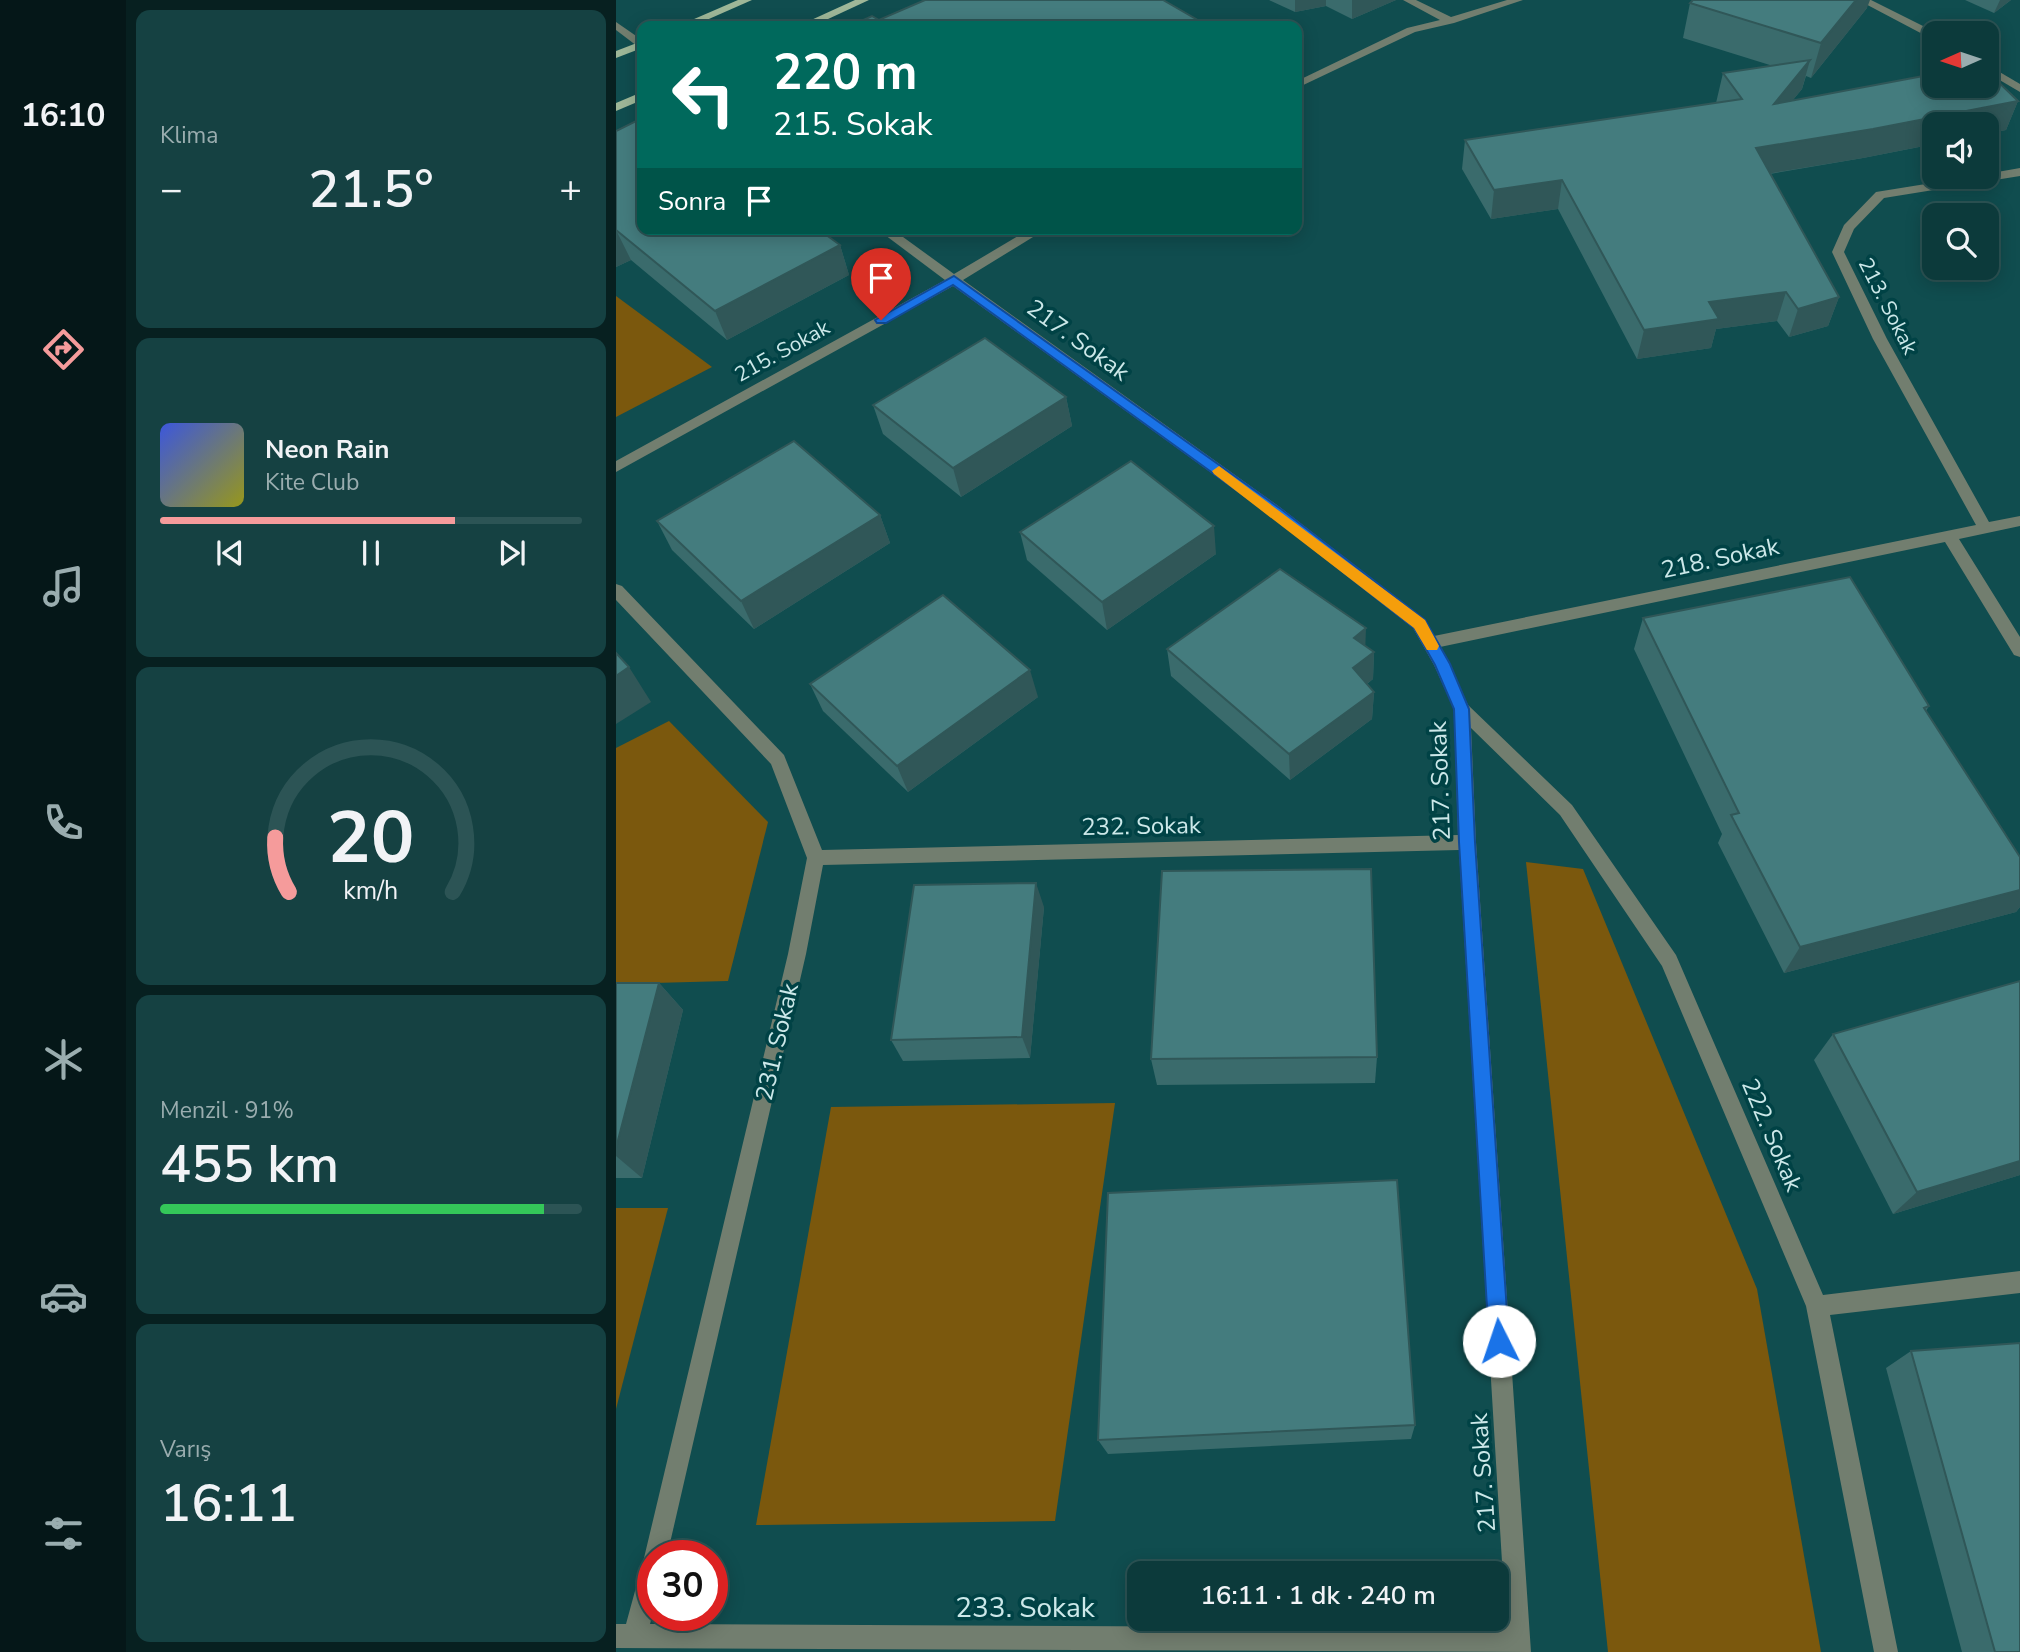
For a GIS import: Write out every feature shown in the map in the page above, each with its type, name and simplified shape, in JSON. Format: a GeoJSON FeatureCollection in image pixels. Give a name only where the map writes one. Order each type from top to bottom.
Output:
{"type":"FeatureCollection","features":[{"type":"Feature","properties":{"kind":"main road"},"geometry":{"type":"LineString","coordinates":[[696,21],[747,0]]}},
{"type":"Feature","properties":{"kind":"main road"},"geometry":{"type":"LineString","coordinates":[[816,21],[864,0]]}},
{"type":"Feature","properties":{"kind":"main road"},"geometry":{"type":"LineString","coordinates":[[616,55],[637,46]]}},
{"type":"Feature","properties":{"kind":"main road"},"geometry":{"type":"LineString","coordinates":[[616,107],[637,98]]}},
{"type":"Feature","properties":{"kind":"street"},"geometry":{"type":"LineString","coordinates":[[1408,0],[1450,21]]}},
{"type":"Feature","properties":{"kind":"street"},"geometry":{"type":"LineString","coordinates":[[1302,83],[1411,30],[1518,0]]}},
{"type":"Feature","properties":{"kind":"street"},"geometry":{"type":"LineString","coordinates":[[1863,0],[1922,30]]}},
{"type":"Feature","properties":{"kind":"street"},"geometry":{"type":"LineString","coordinates":[[616,25],[637,41]]}},
{"type":"Feature","properties":{"kind":"street"},"geometry":{"type":"LineString","coordinates":[[1999,75],[2020,89]]}},
{"type":"Feature","properties":{"kind":"street","name":"213. Sokak"},"geometry":{"type":"LineString","coordinates":[[1985,528],[1880,339],[1838,252],[1848,228],[1880,195],[2020,172]]}},
{"type":"Feature","properties":{"kind":"street","name":"217. Sokak"},"geometry":{"type":"LineString","coordinates":[[891,235],[1276,512],[1419,624],[1462,709],[1467,842],[1518,1646]]}},
{"type":"Feature","properties":{"kind":"street","name":"215. Sokak"},"geometry":{"type":"LineString","coordinates":[[616,467],[954,280],[1030,235]]}},
{"type":"Feature","properties":{"kind":"street","name":"218. Sokak"},"geometry":{"type":"LineString","coordinates":[[1430,643],[2020,521]]}},
{"type":"Feature","properties":{"kind":"street"},"geometry":{"type":"LineString","coordinates":[[1949,535],[2020,651]]}},
{"type":"Feature","properties":{"kind":"street"},"geometry":{"type":"LineString","coordinates":[[616,590],[778,760],[816,858]]}},
{"type":"Feature","properties":{"kind":"street","name":"222. Sokak"},"geometry":{"type":"LineString","coordinates":[[1462,709],[1566,810],[1669,961],[1817,1306],[1886,1652]]}},
{"type":"Feature","properties":{"kind":"street","name":"232. Sokak"},"geometry":{"type":"LineString","coordinates":[[816,858],[1467,842]]}},
{"type":"Feature","properties":{"kind":"street","name":"231. Sokak"},"geometry":{"type":"LineString","coordinates":[[659,1540],[797,954],[816,858]]}},
{"type":"Feature","properties":{"kind":"street"},"geometry":{"type":"LineString","coordinates":[[1817,1306],[2020,1282]]}},
{"type":"Feature","properties":{"kind":"street"},"geometry":{"type":"LineString","coordinates":[[626,1636],[637,1607]]}},
{"type":"Feature","properties":{"kind":"street","name":"233. Sokak"},"geometry":{"type":"LineString","coordinates":[[626,1636],[1518,1646]]}},
{"type":"Feature","properties":{"kind":"shaded area"},"geometry":{"type":"Polygon","coordinates":[[[616,296],[712,367],[616,417],[616,296]]]}},
{"type":"Feature","properties":{"kind":"shaded area"},"geometry":{"type":"Polygon","coordinates":[[[669,721],[768,822],[728,981],[616,984],[616,748],[669,721]]]}},
{"type":"Feature","properties":{"kind":"shaded area"},"geometry":{"type":"Polygon","coordinates":[[[1526,862],[1583,869],[1757,1289],[1821,1652],[1608,1652],[1526,862]]]}},
{"type":"Feature","properties":{"kind":"shaded area"},"geometry":{"type":"Polygon","coordinates":[[[1115,1103],[1055,1521],[756,1525],[831,1107],[1115,1103]]]}},
{"type":"Feature","properties":{"kind":"shaded area"},"geometry":{"type":"Polygon","coordinates":[[[616,1208],[668,1208],[616,1409],[616,1208]]]}},
{"type":"Feature","properties":{"kind":"building"},"geometry":{"type":"Polygon","coordinates":[[[925,0],[1163,0],[1199,21],[861,21],[872,16],[879,20],[925,0]]]}},
{"type":"Feature","properties":{"kind":"building"},"geometry":{"type":"Polygon","coordinates":[[[1693,0],[1856,0],[1821,43],[1690,3],[1693,0]]]}},
{"type":"Feature","properties":{"kind":"building"},"geometry":{"type":"Polygon","coordinates":[[[1810,60],[1774,104],[1922,76],[1922,98],[1999,98],[1999,83],[2018,101],[1961,112],[1922,112],[1922,120],[1756,148],[1839,297],[1798,309],[1786,292],[1709,302],[1719,319],[1644,330],[1562,180],[1494,190],[1465,140],[1742,99],[1723,73],[1810,60]]]}},
{"type":"Feature","properties":{"kind":"building"},"geometry":{"type":"Polygon","coordinates":[[[637,120],[637,235],[826,235],[840,245],[715,311],[616,230],[616,131],[637,120]]]}},
{"type":"Feature","properties":{"kind":"building"},"geometry":{"type":"Polygon","coordinates":[[[985,338],[1066,397],[953,468],[873,405],[985,338]]]}},
{"type":"Feature","properties":{"kind":"building"},"geometry":{"type":"Polygon","coordinates":[[[794,441],[880,515],[741,601],[657,521],[794,441]]]}},
{"type":"Feature","properties":{"kind":"building"},"geometry":{"type":"Polygon","coordinates":[[[1131,461],[1214,526],[1102,602],[1020,532],[1131,461]]]}},
{"type":"Feature","properties":{"kind":"building"},"geometry":{"type":"Polygon","coordinates":[[[1280,569],[1366,628],[1354,638],[1374,652],[1353,668],[1374,692],[1289,754],[1167,649],[1280,569]]]}},
{"type":"Feature","properties":{"kind":"building"},"geometry":{"type":"Polygon","coordinates":[[[1850,577],[1929,706],[1924,708],[2020,857],[2020,890],[1800,947],[1731,815],[1739,813],[1643,618],[1850,577]]]}},
{"type":"Feature","properties":{"kind":"building"},"geometry":{"type":"Polygon","coordinates":[[[943,595],[1030,670],[897,766],[810,684],[943,595]]]}},
{"type":"Feature","properties":{"kind":"building"},"geometry":{"type":"Polygon","coordinates":[[[616,653],[629,667],[616,676],[616,653]]]}},
{"type":"Feature","properties":{"kind":"building"},"geometry":{"type":"Polygon","coordinates":[[[1371,869],[1377,1057],[1151,1059],[1162,871],[1371,869]]]}},
{"type":"Feature","properties":{"kind":"building"},"geometry":{"type":"Polygon","coordinates":[[[1036,883],[1022,1037],[891,1040],[914,885],[1036,883]]]}},
{"type":"Feature","properties":{"kind":"building"},"geometry":{"type":"Polygon","coordinates":[[[2020,981],[2020,1161],[1917,1192],[1833,1034],[2020,981]]]}},
{"type":"Feature","properties":{"kind":"building"},"geometry":{"type":"Polygon","coordinates":[[[616,983],[659,983],[616,1148],[616,983]]]}},
{"type":"Feature","properties":{"kind":"building"},"geometry":{"type":"Polygon","coordinates":[[[1397,1180],[1415,1425],[1098,1440],[1108,1193],[1397,1180]]]}},
{"type":"Feature","properties":{"kind":"building"},"geometry":{"type":"Polygon","coordinates":[[[2020,1343],[2020,1652],[1995,1652],[1911,1351],[2020,1343]]]}},
{"type":"Feature","properties":{"kind":"slow traffic"},"geometry":{"type":"LineString","coordinates":[[1219,471],[1419,624],[1432,646]]}},
{"type":"Feature","properties":{"kind":"route"},"geometry":{"type":"LineString","coordinates":[[881,320],[954,280],[1276,512],[1419,624],[1442,664],[1462,709],[1467,842],[1499,1341]]}}]}
